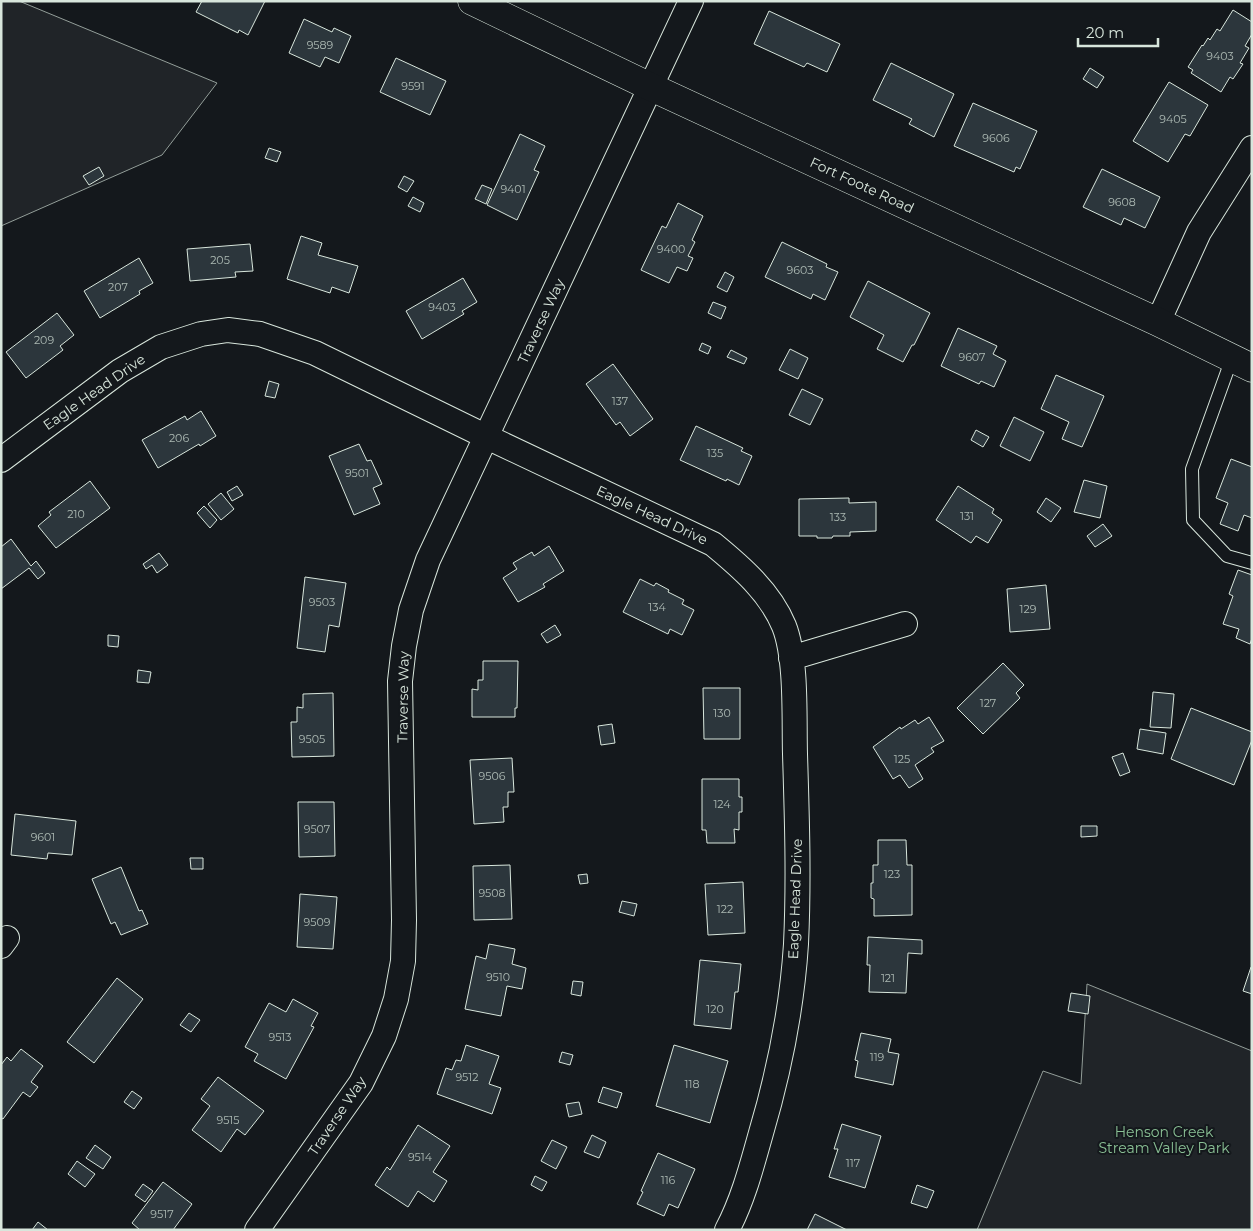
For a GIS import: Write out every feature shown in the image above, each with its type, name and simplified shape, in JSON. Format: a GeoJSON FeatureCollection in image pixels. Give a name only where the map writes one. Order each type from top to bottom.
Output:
{"type":"FeatureCollection","features":[{"type":"Feature","properties":{"kind":"street","name":"Fort Foote Road"},"geometry":{"type":"LineString","coordinates":[[472,1],[651,87],[1158,322],[1242,363]]}},
{"type":"Feature","properties":{"kind":"street","name":"Traverse Way"},"geometry":{"type":"LineString","coordinates":[[257,1230],[361,1083],[384,1036],[396,999],[404,961],[400,681],[411,610],[428,560],[691,1]]}},
{"type":"Feature","properties":{"kind":"street"},"geometry":{"type":"LineString","coordinates":[[1158,322],[1199,232],[1252,148]]}},
{"type":"Feature","properties":{"kind":"street","name":"Eagle Head Drive"},"geometry":{"type":"LineString","coordinates":[[1,460],[120,371],[161,346],[201,334],[228,330],[260,334],[315,353],[713,544],[733,560],[770,600],[784,627],[791,658],[797,843],[796,944],[789,1004],[779,1061],[754,1161],[727,1230]]}},
{"type":"Feature","properties":{"kind":"street"},"geometry":{"type":"LineString","coordinates":[[791,658],[905,624]]}},
{"type":"Feature","properties":{"kind":"lane"},"geometry":{"type":"LineString","coordinates":[[1242,363],[1192,468],[1193,520],[1227,556],[1252,563]]}},
{"type":"Feature","properties":{"kind":"green space"},"geometry":{"type":"Polygon","coordinates":[[[1,1],[19,1],[217,83],[162,155],[1,226],[1,1]]]}},
{"type":"Feature","properties":{"kind":"green space","name":"Henson Creek Stream Valley Park"},"geometry":{"type":"Polygon","coordinates":[[[1087,984],[1252,1051],[1252,1230],[977,1230],[1043,1071],[1081,1084],[1087,984]]]}},
{"type":"Feature","properties":{"kind":"building"},"geometry":{"type":"Polygon","coordinates":[[[202,1],[265,1],[248,35],[239,30],[238,33],[196,12],[202,1]]]}},
{"type":"Feature","properties":{"kind":"building"},"geometry":{"type":"Polygon","coordinates":[[[1233,10],[1252,22],[1252,34],[1245,46],[1249,48],[1240,63],[1243,64],[1233,79],[1230,77],[1221,92],[1191,73],[1193,70],[1188,67],[1208,38],[1210,40],[1217,29],[1220,31],[1233,10]]]}},
{"type":"Feature","properties":{"kind":"building"},"geometry":{"type":"Polygon","coordinates":[[[769,11],[840,44],[827,72],[807,63],[804,67],[754,44],[769,11]]]}},
{"type":"Feature","properties":{"kind":"building"},"geometry":{"type":"Polygon","coordinates":[[[304,19],[332,32],[334,28],[351,36],[339,63],[325,57],[320,67],[289,53],[304,19]]]}},
{"type":"Feature","properties":{"kind":"building"},"geometry":{"type":"Polygon","coordinates":[[[396,58],[446,81],[430,115],[380,92],[396,58]]]}},
{"type":"Feature","properties":{"kind":"building"},"geometry":{"type":"Polygon","coordinates":[[[891,63],[954,94],[934,137],[909,124],[912,119],[873,100],[891,63]]]}},
{"type":"Feature","properties":{"kind":"building"},"geometry":{"type":"Polygon","coordinates":[[[1090,68],[1104,77],[1097,88],[1083,79],[1090,68]]]}},
{"type":"Feature","properties":{"kind":"building"},"geometry":{"type":"Polygon","coordinates":[[[1169,82],[1208,105],[1190,136],[1185,134],[1168,162],[1133,141],[1169,82]]]}},
{"type":"Feature","properties":{"kind":"building"},"geometry":{"type":"Polygon","coordinates":[[[973,103],[1037,131],[1020,169],[1016,167],[1014,172],[954,146],[973,103]]]}},
{"type":"Feature","properties":{"kind":"building"},"geometry":{"type":"Polygon","coordinates":[[[520,134],[545,146],[534,170],[539,172],[517,220],[487,205],[520,134]]]}},
{"type":"Feature","properties":{"kind":"building"},"geometry":{"type":"Polygon","coordinates":[[[269,148],[281,152],[277,162],[265,158],[269,148]]]}},
{"type":"Feature","properties":{"kind":"building"},"geometry":{"type":"Polygon","coordinates":[[[99,167],[104,176],[89,185],[83,176],[99,167]]]}},
{"type":"Feature","properties":{"kind":"building"},"geometry":{"type":"Polygon","coordinates":[[[1102,169],[1160,197],[1145,228],[1124,218],[1121,225],[1083,207],[1102,169]]]}},
{"type":"Feature","properties":{"kind":"building"},"geometry":{"type":"Polygon","coordinates":[[[404,176],[414,181],[407,192],[398,187],[404,176]]]}},
{"type":"Feature","properties":{"kind":"building"},"geometry":{"type":"Polygon","coordinates":[[[482,185],[492,189],[486,204],[475,199],[482,185]]]}},
{"type":"Feature","properties":{"kind":"building"},"geometry":{"type":"Polygon","coordinates":[[[413,197],[424,203],[420,212],[408,206],[413,197]]]}},
{"type":"Feature","properties":{"kind":"building"},"geometry":{"type":"Polygon","coordinates":[[[678,203],[703,216],[692,240],[695,242],[688,256],[693,258],[687,271],[677,267],[669,283],[641,270],[662,226],[666,228],[678,203]]]}},
{"type":"Feature","properties":{"kind":"building"},"geometry":{"type":"Polygon","coordinates":[[[301,236],[322,243],[318,255],[358,266],[349,293],[332,287],[330,293],[287,279],[301,236]]]}},
{"type":"Feature","properties":{"kind":"building"},"geometry":{"type":"Polygon","coordinates":[[[782,242],[827,264],[826,267],[838,272],[825,300],[813,294],[811,299],[765,277],[782,242]]]}},
{"type":"Feature","properties":{"kind":"building"},"geometry":{"type":"Polygon","coordinates":[[[250,244],[253,271],[235,272],[236,277],[190,281],[187,249],[250,244]]]}},
{"type":"Feature","properties":{"kind":"building"},"geometry":{"type":"Polygon","coordinates":[[[139,258],[153,283],[139,291],[140,294],[100,318],[84,291],[139,258]]]}},
{"type":"Feature","properties":{"kind":"building"},"geometry":{"type":"Polygon","coordinates":[[[725,272],[734,277],[727,292],[717,287],[725,272]]]}},
{"type":"Feature","properties":{"kind":"building"},"geometry":{"type":"Polygon","coordinates":[[[463,278],[477,302],[462,311],[464,314],[422,339],[406,311],[463,278]]]}},
{"type":"Feature","properties":{"kind":"building"},"geometry":{"type":"Polygon","coordinates":[[[868,281],[930,313],[903,362],[877,349],[884,335],[850,317],[868,281]]]}},
{"type":"Feature","properties":{"kind":"building"},"geometry":{"type":"Polygon","coordinates":[[[713,302],[726,307],[721,319],[708,313],[713,302]]]}},
{"type":"Feature","properties":{"kind":"building"},"geometry":{"type":"Polygon","coordinates":[[[57,313],[74,335],[60,346],[63,350],[26,378],[6,352],[57,313]]]}},
{"type":"Feature","properties":{"kind":"building"},"geometry":{"type":"Polygon","coordinates":[[[958,328],[997,346],[993,354],[1006,361],[994,387],[981,381],[979,384],[941,366],[958,328]]]}},
{"type":"Feature","properties":{"kind":"building"},"geometry":{"type":"Polygon","coordinates":[[[702,343],[711,347],[708,354],[699,350],[702,343]]]}},
{"type":"Feature","properties":{"kind":"building"},"geometry":{"type":"Polygon","coordinates":[[[790,349],[808,358],[798,379],[779,370],[790,349]]]}},
{"type":"Feature","properties":{"kind":"building"},"geometry":{"type":"Polygon","coordinates":[[[731,350],[747,358],[744,364],[727,357],[731,350]]]}},
{"type":"Feature","properties":{"kind":"building"},"geometry":{"type":"Polygon","coordinates":[[[613,364],[653,419],[630,436],[620,422],[616,425],[586,384],[613,364]]]}},
{"type":"Feature","properties":{"kind":"building"},"geometry":{"type":"Polygon","coordinates":[[[1056,375],[1104,396],[1082,447],[1062,439],[1069,422],[1041,409],[1056,375]]]}},
{"type":"Feature","properties":{"kind":"building"},"geometry":{"type":"Polygon","coordinates":[[[269,381],[279,384],[275,398],[265,396],[269,381]]]}},
{"type":"Feature","properties":{"kind":"building"},"geometry":{"type":"Polygon","coordinates":[[[802,389],[823,399],[810,425],[789,415],[802,389]]]}},
{"type":"Feature","properties":{"kind":"building"},"geometry":{"type":"Polygon","coordinates":[[[201,411],[216,436],[158,468],[142,440],[185,416],[187,420],[201,411]]]}},
{"type":"Feature","properties":{"kind":"building"},"geometry":{"type":"Polygon","coordinates":[[[1014,417],[1044,432],[1030,461],[1000,446],[1014,417]]]}},
{"type":"Feature","properties":{"kind":"building"},"geometry":{"type":"Polygon","coordinates":[[[696,426],[743,448],[741,451],[752,456],[739,485],[680,460],[696,426]]]}},
{"type":"Feature","properties":{"kind":"building"},"geometry":{"type":"Polygon","coordinates":[[[976,430],[989,437],[983,447],[971,440],[976,430]]]}},
{"type":"Feature","properties":{"kind":"building"},"geometry":{"type":"Polygon","coordinates":[[[359,444],[367,461],[371,460],[382,484],[373,488],[380,504],[354,515],[329,456],[359,444]]]}},
{"type":"Feature","properties":{"kind":"building"},"geometry":{"type":"Polygon","coordinates":[[[1231,459],[1252,467],[1252,518],[1244,515],[1238,531],[1220,524],[1228,503],[1216,498],[1231,459]]]}},
{"type":"Feature","properties":{"kind":"building"},"geometry":{"type":"Polygon","coordinates":[[[1084,480],[1107,486],[1100,518],[1074,512],[1084,480]]]}},
{"type":"Feature","properties":{"kind":"building"},"geometry":{"type":"Polygon","coordinates":[[[90,481],[110,508],[56,548],[38,526],[51,515],[49,512],[90,481]]]}},
{"type":"Feature","properties":{"kind":"building"},"geometry":{"type":"Polygon","coordinates":[[[237,486],[243,495],[232,501],[227,492],[237,486]]]}},
{"type":"Feature","properties":{"kind":"building"},"geometry":{"type":"Polygon","coordinates":[[[958,486],[994,509],[992,513],[1002,520],[988,543],[976,536],[971,543],[936,520],[958,486]]]}},
{"type":"Feature","properties":{"kind":"building"},"geometry":{"type":"Polygon","coordinates":[[[221,493],[234,509],[221,520],[208,504],[221,493]]]}},
{"type":"Feature","properties":{"kind":"building"},"geometry":{"type":"Polygon","coordinates":[[[849,498],[849,503],[876,502],[876,531],[850,532],[850,536],[833,536],[832,538],[799,536],[799,499],[849,498]]]}},
{"type":"Feature","properties":{"kind":"building"},"geometry":{"type":"Polygon","coordinates":[[[1046,498],[1061,508],[1051,522],[1037,512],[1046,498]]]}},
{"type":"Feature","properties":{"kind":"building"},"geometry":{"type":"Polygon","coordinates":[[[204,506],[217,520],[210,528],[197,513],[204,506]]]}},
{"type":"Feature","properties":{"kind":"building"},"geometry":{"type":"Polygon","coordinates":[[[1103,524],[1112,536],[1095,547],[1087,536],[1103,524]]]}},
{"type":"Feature","properties":{"kind":"building"},"geometry":{"type":"Polygon","coordinates":[[[11,539],[31,566],[36,561],[45,573],[38,579],[29,568],[1,589],[1,547],[11,539]]]}},
{"type":"Feature","properties":{"kind":"building"},"geometry":{"type":"Polygon","coordinates":[[[549,546],[564,571],[543,584],[545,587],[518,602],[503,578],[517,569],[513,563],[532,552],[534,556],[549,546]]]}},
{"type":"Feature","properties":{"kind":"building"},"geometry":{"type":"Polygon","coordinates":[[[159,553],[168,565],[157,573],[152,565],[146,569],[143,564],[159,553]]]}},
{"type":"Feature","properties":{"kind":"building"},"geometry":{"type":"Polygon","coordinates":[[[1238,570],[1252,575],[1252,638],[1250,644],[1236,638],[1239,629],[1223,624],[1233,596],[1229,594],[1238,570]]]}},
{"type":"Feature","properties":{"kind":"building"},"geometry":{"type":"Polygon","coordinates":[[[305,577],[346,583],[339,627],[329,625],[325,652],[297,648],[305,577]]]}},
{"type":"Feature","properties":{"kind":"building"},"geometry":{"type":"Polygon","coordinates":[[[640,579],[654,586],[656,583],[669,590],[668,592],[684,600],[682,604],[694,610],[682,635],[670,629],[668,634],[623,612],[640,579]]]}},
{"type":"Feature","properties":{"kind":"building"},"geometry":{"type":"Polygon","coordinates":[[[1046,585],[1050,629],[1010,632],[1007,589],[1046,585]]]}},
{"type":"Feature","properties":{"kind":"building"},"geometry":{"type":"Polygon","coordinates":[[[555,625],[561,635],[547,643],[541,634],[555,625]]]}},
{"type":"Feature","properties":{"kind":"building"},"geometry":{"type":"Polygon","coordinates":[[[108,635],[119,636],[118,647],[108,646],[108,635]]]}},
{"type":"Feature","properties":{"kind":"building"},"geometry":{"type":"Polygon","coordinates":[[[483,661],[518,661],[517,708],[515,708],[515,717],[472,717],[472,689],[478,690],[478,680],[483,680],[483,661]]]}},
{"type":"Feature","properties":{"kind":"building"},"geometry":{"type":"Polygon","coordinates":[[[1003,663],[1024,685],[1016,693],[1020,698],[983,734],[957,708],[1003,663]]]}},
{"type":"Feature","properties":{"kind":"building"},"geometry":{"type":"Polygon","coordinates":[[[138,670],[151,672],[149,683],[137,682],[138,670]]]}},
{"type":"Feature","properties":{"kind":"building"},"geometry":{"type":"Polygon","coordinates":[[[703,688],[740,688],[740,739],[704,739],[703,688]]]}},
{"type":"Feature","properties":{"kind":"building"},"geometry":{"type":"Polygon","coordinates":[[[1153,692],[1174,694],[1171,728],[1150,727],[1153,692]]]}},
{"type":"Feature","properties":{"kind":"building"},"geometry":{"type":"Polygon","coordinates":[[[333,693],[334,756],[292,757],[291,722],[297,722],[297,707],[303,708],[303,694],[333,693]]]}},
{"type":"Feature","properties":{"kind":"building"},"geometry":{"type":"Polygon","coordinates":[[[1191,708],[1252,732],[1252,740],[1234,785],[1171,759],[1191,708]]]}},
{"type":"Feature","properties":{"kind":"building"},"geometry":{"type":"Polygon","coordinates":[[[929,717],[944,741],[931,748],[934,752],[915,765],[923,779],[909,788],[900,775],[893,779],[873,747],[900,727],[901,729],[915,720],[918,724],[929,717]]]}},
{"type":"Feature","properties":{"kind":"building"},"geometry":{"type":"Polygon","coordinates":[[[612,724],[615,743],[601,745],[598,726],[612,724]]]}},
{"type":"Feature","properties":{"kind":"building"},"geometry":{"type":"Polygon","coordinates":[[[1140,729],[1166,733],[1163,754],[1137,749],[1140,729]]]}},
{"type":"Feature","properties":{"kind":"building"},"geometry":{"type":"Polygon","coordinates":[[[1123,753],[1130,772],[1120,776],[1112,757],[1123,753]]]}},
{"type":"Feature","properties":{"kind":"building"},"geometry":{"type":"Polygon","coordinates":[[[512,758],[514,792],[508,792],[508,807],[503,807],[504,822],[474,824],[470,760],[512,758]]]}},
{"type":"Feature","properties":{"kind":"building"},"geometry":{"type":"Polygon","coordinates":[[[702,779],[739,779],[739,797],[742,797],[742,812],[739,812],[739,830],[734,829],[735,843],[707,843],[706,830],[702,830],[702,779]]]}},
{"type":"Feature","properties":{"kind":"building"},"geometry":{"type":"Polygon","coordinates":[[[298,802],[334,802],[335,856],[299,857],[298,802]]]}},
{"type":"Feature","properties":{"kind":"building"},"geometry":{"type":"Polygon","coordinates":[[[15,814],[76,821],[72,855],[48,853],[47,859],[11,855],[15,814]]]}},
{"type":"Feature","properties":{"kind":"building"},"geometry":{"type":"Polygon","coordinates":[[[1081,826],[1097,826],[1097,836],[1081,837],[1081,826]]]}},
{"type":"Feature","properties":{"kind":"building"},"geometry":{"type":"Polygon","coordinates":[[[878,840],[906,840],[907,865],[912,865],[912,915],[874,916],[874,899],[871,898],[871,883],[873,883],[873,865],[878,865],[878,840]]]}},
{"type":"Feature","properties":{"kind":"building"},"geometry":{"type":"Polygon","coordinates":[[[190,858],[203,858],[203,869],[191,869],[190,858]]]}},
{"type":"Feature","properties":{"kind":"building"},"geometry":{"type":"Polygon","coordinates":[[[510,865],[512,919],[474,920],[473,866],[510,865]]]}},
{"type":"Feature","properties":{"kind":"building"},"geometry":{"type":"Polygon","coordinates":[[[121,867],[139,911],[142,910],[148,924],[121,935],[115,922],[111,924],[92,879],[121,867]]]}},
{"type":"Feature","properties":{"kind":"building"},"geometry":{"type":"Polygon","coordinates":[[[587,874],[588,883],[580,884],[578,875],[587,874]]]}},
{"type":"Feature","properties":{"kind":"building"},"geometry":{"type":"Polygon","coordinates":[[[743,882],[745,933],[708,935],[705,884],[743,882]]]}},
{"type":"Feature","properties":{"kind":"building"},"geometry":{"type":"Polygon","coordinates":[[[300,894],[337,897],[333,949],[297,947],[300,894]]]}},
{"type":"Feature","properties":{"kind":"building"},"geometry":{"type":"Polygon","coordinates":[[[622,901],[637,904],[634,916],[619,912],[622,901]]]}},
{"type":"Feature","properties":{"kind":"building"},"geometry":{"type":"Polygon","coordinates":[[[868,937],[922,940],[922,954],[908,953],[906,993],[869,992],[870,965],[867,965],[868,937]]]}},
{"type":"Feature","properties":{"kind":"building"},"geometry":{"type":"Polygon","coordinates":[[[489,944],[515,949],[512,964],[526,968],[522,989],[507,986],[501,1016],[465,1009],[476,956],[486,959],[489,944]]]}},
{"type":"Feature","properties":{"kind":"building"},"geometry":{"type":"Polygon","coordinates":[[[700,960],[741,964],[738,992],[735,992],[731,1029],[694,1025],[700,960]]]}},
{"type":"Feature","properties":{"kind":"building"},"geometry":{"type":"Polygon","coordinates":[[[1252,967],[1252,994],[1243,991],[1252,967]]]}},
{"type":"Feature","properties":{"kind":"building"},"geometry":{"type":"Polygon","coordinates":[[[117,978],[143,999],[94,1063],[67,1042],[117,978]]]}},
{"type":"Feature","properties":{"kind":"building"},"geometry":{"type":"Polygon","coordinates":[[[573,981],[583,982],[581,996],[571,994],[573,981]]]}},
{"type":"Feature","properties":{"kind":"building"},"geometry":{"type":"Polygon","coordinates":[[[1071,993],[1090,996],[1088,1014],[1068,1011],[1071,993]]]}},
{"type":"Feature","properties":{"kind":"building"},"geometry":{"type":"Polygon","coordinates":[[[293,999],[318,1013],[311,1026],[314,1027],[286,1079],[254,1061],[258,1054],[245,1047],[269,1003],[286,1012],[293,999]]]}},
{"type":"Feature","properties":{"kind":"building"},"geometry":{"type":"Polygon","coordinates":[[[189,1013],[200,1020],[191,1032],[180,1025],[189,1013]]]}},
{"type":"Feature","properties":{"kind":"building"},"geometry":{"type":"Polygon","coordinates":[[[861,1033],[891,1039],[888,1052],[899,1054],[893,1085],[855,1077],[858,1061],[855,1060],[861,1033]]]}},
{"type":"Feature","properties":{"kind":"building"},"geometry":{"type":"Polygon","coordinates":[[[466,1045],[499,1056],[489,1084],[501,1088],[492,1114],[437,1094],[446,1068],[452,1070],[456,1060],[461,1061],[466,1045]]]}},
{"type":"Feature","properties":{"kind":"building"},"geometry":{"type":"Polygon","coordinates":[[[674,1045],[728,1061],[710,1123],[656,1106],[674,1045]]]}},
{"type":"Feature","properties":{"kind":"building"},"geometry":{"type":"Polygon","coordinates":[[[21,1049],[43,1066],[31,1082],[38,1087],[30,1097],[23,1092],[3,1119],[1,1118],[1,1065],[7,1057],[11,1061],[21,1049]]]}},
{"type":"Feature","properties":{"kind":"building"},"geometry":{"type":"Polygon","coordinates":[[[562,1052],[573,1055],[570,1065],[559,1062],[562,1052]]]}},
{"type":"Feature","properties":{"kind":"building"},"geometry":{"type":"Polygon","coordinates":[[[218,1077],[264,1111],[245,1135],[237,1129],[221,1152],[192,1130],[210,1106],[201,1099],[218,1077]]]}},
{"type":"Feature","properties":{"kind":"building"},"geometry":{"type":"Polygon","coordinates":[[[603,1087],[622,1093],[617,1108],[598,1102],[603,1087]]]}},
{"type":"Feature","properties":{"kind":"building"},"geometry":{"type":"Polygon","coordinates":[[[132,1091],[142,1098],[134,1109],[124,1102],[132,1091]]]}},
{"type":"Feature","properties":{"kind":"building"},"geometry":{"type":"Polygon","coordinates":[[[579,1102],[582,1114],[569,1117],[566,1104],[579,1102]]]}},
{"type":"Feature","properties":{"kind":"building"},"geometry":{"type":"Polygon","coordinates":[[[842,1124],[881,1136],[865,1188],[829,1177],[838,1149],[834,1149],[842,1124]]]}},
{"type":"Feature","properties":{"kind":"building"},"geometry":{"type":"Polygon","coordinates":[[[418,1125],[450,1146],[433,1172],[447,1181],[434,1202],[418,1191],[408,1207],[375,1185],[387,1167],[390,1170],[418,1125]]]}},
{"type":"Feature","properties":{"kind":"building"},"geometry":{"type":"Polygon","coordinates":[[[592,1135],[606,1142],[599,1158],[584,1152],[592,1135]]]}},
{"type":"Feature","properties":{"kind":"building"},"geometry":{"type":"Polygon","coordinates":[[[552,1140],[567,1147],[556,1169],[541,1161],[552,1140]]]}},
{"type":"Feature","properties":{"kind":"building"},"geometry":{"type":"Polygon","coordinates":[[[95,1145],[111,1157],[103,1169],[86,1158],[95,1145]]]}},
{"type":"Feature","properties":{"kind":"building"},"geometry":{"type":"Polygon","coordinates":[[[658,1153],[695,1169],[678,1208],[669,1204],[664,1216],[637,1204],[658,1153]]]}},
{"type":"Feature","properties":{"kind":"building"},"geometry":{"type":"Polygon","coordinates":[[[77,1161],[95,1174],[85,1187],[68,1174],[77,1161]]]}},
{"type":"Feature","properties":{"kind":"building"},"geometry":{"type":"Polygon","coordinates":[[[535,1176],[547,1182],[542,1191],[531,1185],[535,1176]]]}},
{"type":"Feature","properties":{"kind":"building"},"geometry":{"type":"Polygon","coordinates":[[[163,1182],[192,1204],[173,1230],[140,1230],[132,1223],[163,1182]]]}},
{"type":"Feature","properties":{"kind":"building"},"geometry":{"type":"Polygon","coordinates":[[[143,1184],[153,1191],[145,1202],[135,1195],[143,1184]]]}},
{"type":"Feature","properties":{"kind":"building"},"geometry":{"type":"Polygon","coordinates":[[[917,1185],[934,1191],[927,1208],[911,1203],[917,1185]]]}},
{"type":"Feature","properties":{"kind":"building"},"geometry":{"type":"Polygon","coordinates":[[[815,1214],[847,1230],[807,1230],[815,1214]]]}},
{"type":"Feature","properties":{"kind":"building"},"geometry":{"type":"Polygon","coordinates":[[[38,1222],[48,1230],[32,1230],[38,1222]]]}}]}
